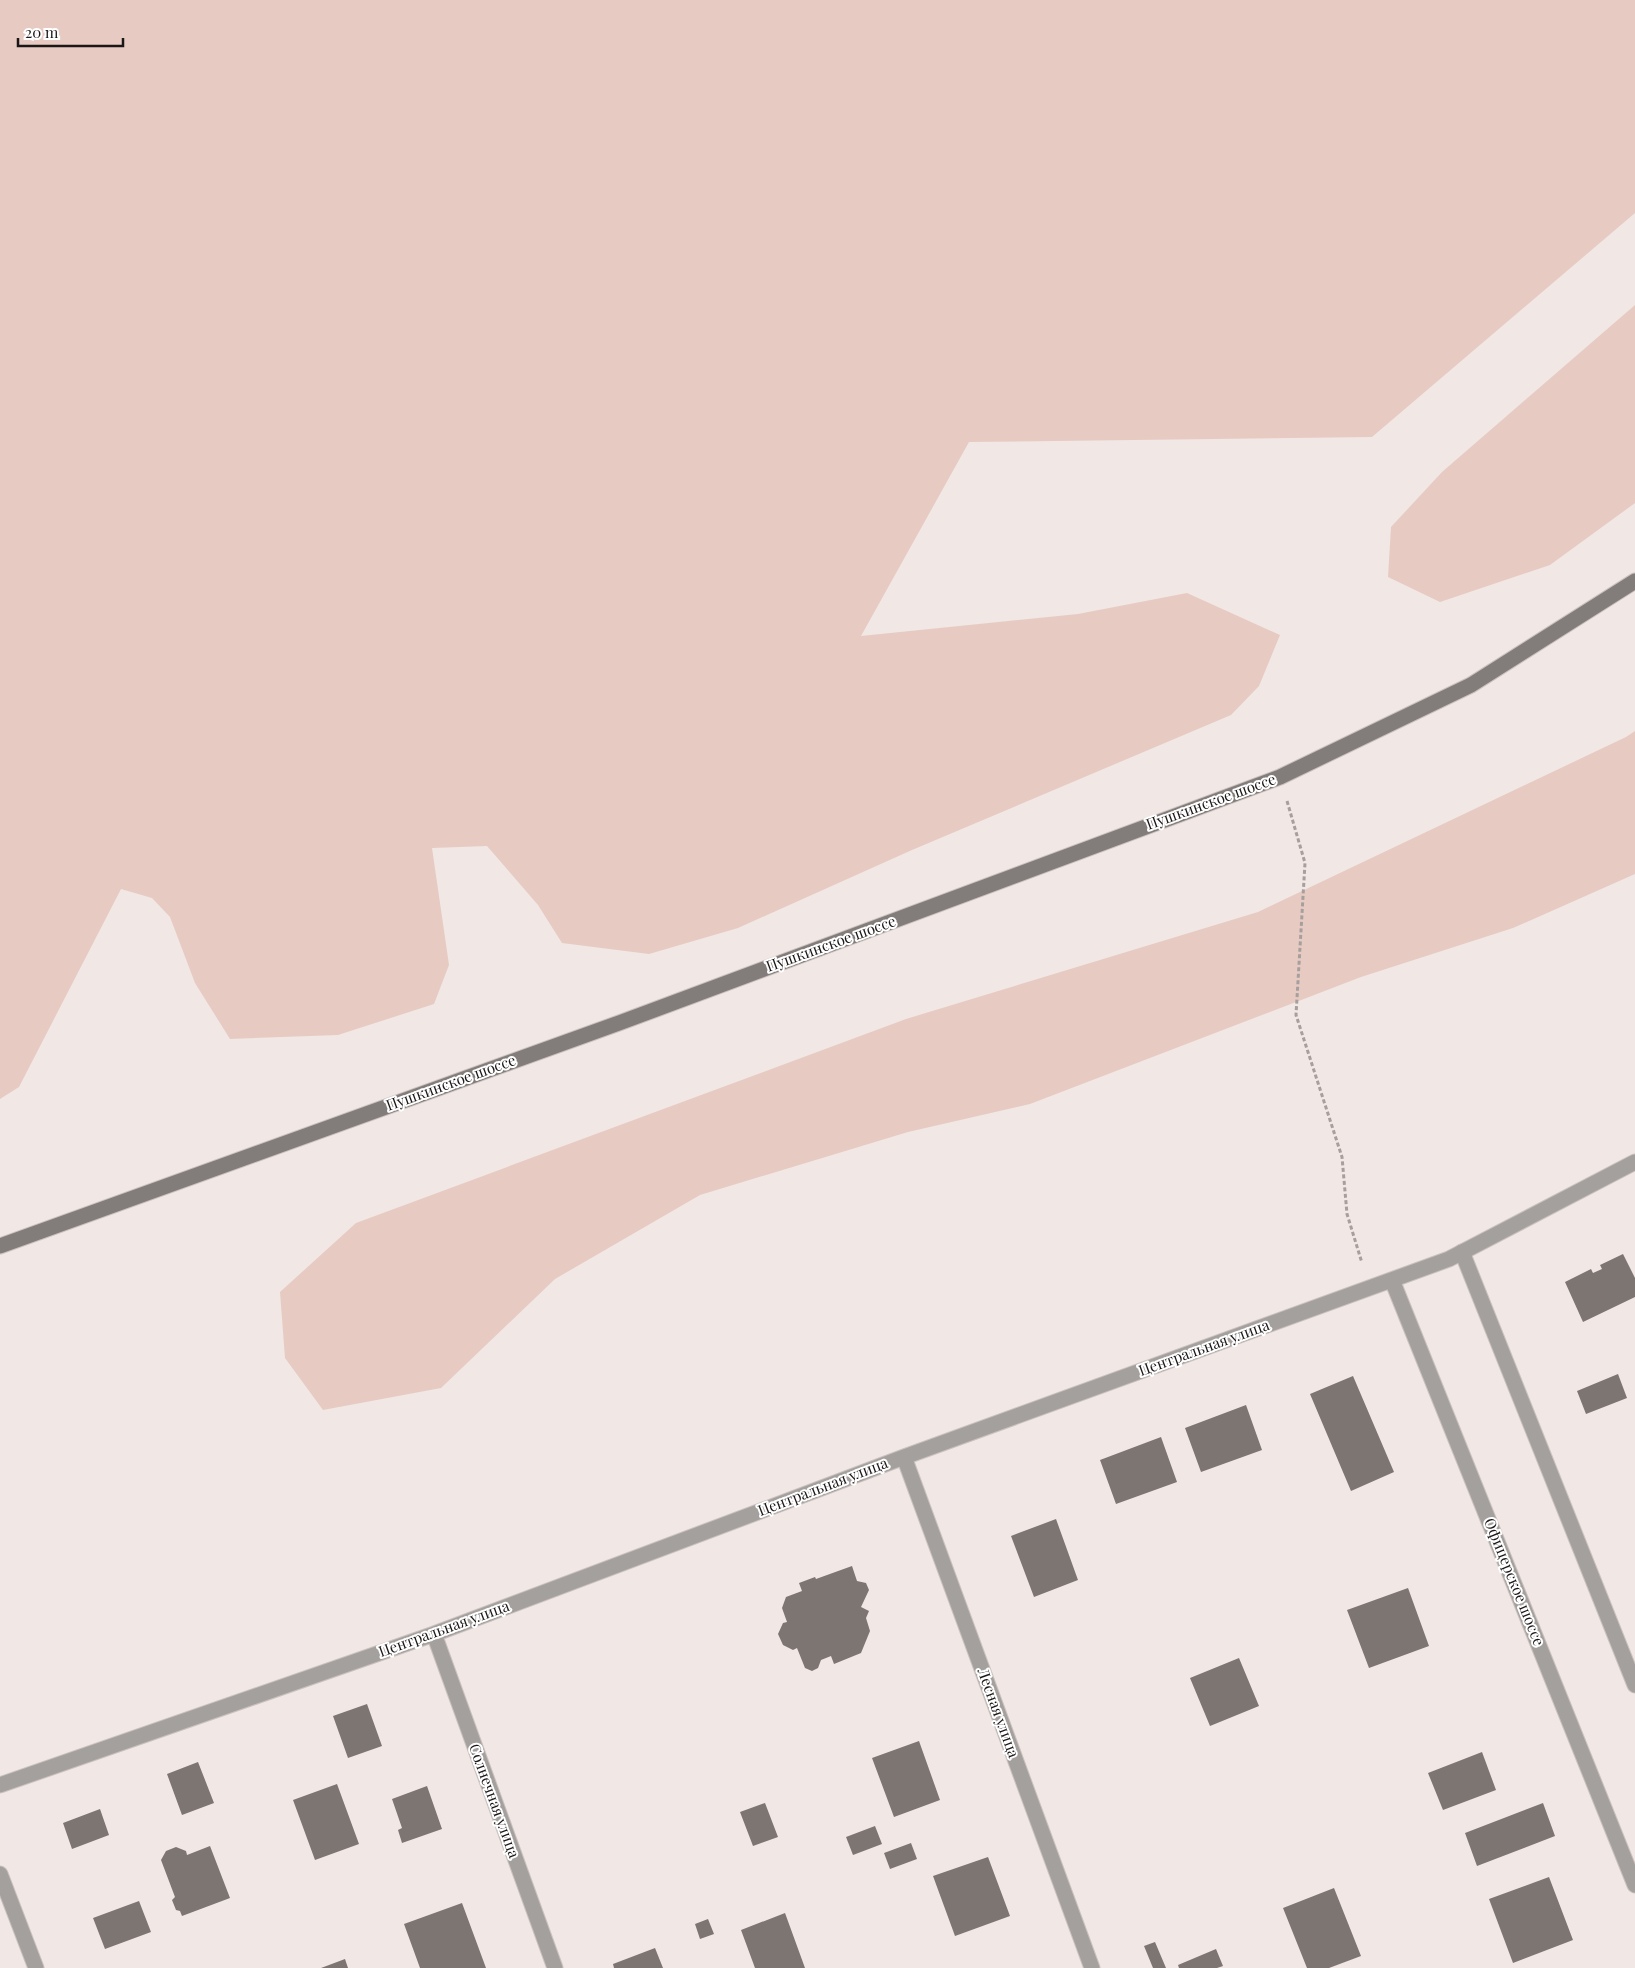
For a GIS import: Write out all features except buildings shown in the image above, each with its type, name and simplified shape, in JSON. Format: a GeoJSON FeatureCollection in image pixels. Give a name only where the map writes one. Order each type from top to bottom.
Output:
{"type":"FeatureCollection","features":[{"type":"Feature","properties":{"kind":"main road","name":"Пушкинское шоссе"},"geometry":{"type":"LineString","coordinates":[[0,1246],[618,1023],[1280,777],[1471,685],[1635,581]]}},
{"type":"Feature","properties":{"kind":"street","name":"Центральная улица"},"geometry":{"type":"LineString","coordinates":[[0,1785],[434,1634],[904,1457],[1449,1259],[1635,1162]]}},
{"type":"Feature","properties":{"kind":"street"},"geometry":{"type":"LineString","coordinates":[[1462,1252],[1635,1685]]}},
{"type":"Feature","properties":{"kind":"street","name":"Офицерское шоссе"},"geometry":{"type":"LineString","coordinates":[[1392,1280],[1635,1885]]}},
{"type":"Feature","properties":{"kind":"street","name":"Лесная улица"},"geometry":{"type":"LineString","coordinates":[[904,1457],[1092,1968]]}},
{"type":"Feature","properties":{"kind":"street","name":"Солнечная улица"},"geometry":{"type":"LineString","coordinates":[[434,1634],[555,1968]]}},
{"type":"Feature","properties":{"kind":"street"},"geometry":{"type":"LineString","coordinates":[[0,1874],[36,1968]]}},
{"type":"Feature","properties":{"kind":"path"},"geometry":{"type":"LineString","coordinates":[[1280,777],[1305,863],[1296,1015],[1342,1156],[1347,1214],[1363,1268],[1392,1280]]}},
{"type":"Feature","properties":{"kind":"shaded area"},"geometry":{"type":"Polygon","coordinates":[[[0,0],[1635,0],[1635,213],[1372,437],[969,442],[861,636],[1078,614],[1187,593],[1280,635],[1259,686],[1231,715],[912,850],[738,928],[649,954],[562,943],[538,905],[487,846],[432,848],[449,965],[434,1004],[338,1035],[230,1039],[195,983],[170,917],[152,898],[121,889],[19,1087],[0,1099],[0,0]]]}},
{"type":"Feature","properties":{"kind":"shaded area"},"geometry":{"type":"Polygon","coordinates":[[[1635,305],[1635,503],[1550,565],[1440,602],[1388,577],[1391,527],[1442,472],[1635,305]]]}},
{"type":"Feature","properties":{"kind":"shaded area"},"geometry":{"type":"Polygon","coordinates":[[[1635,731],[1635,874],[1513,928],[1361,977],[1030,1104],[908,1132],[700,1195],[555,1279],[441,1388],[323,1410],[285,1358],[280,1292],[356,1223],[906,1019],[1258,912],[1626,737],[1635,731]]]}}]}
